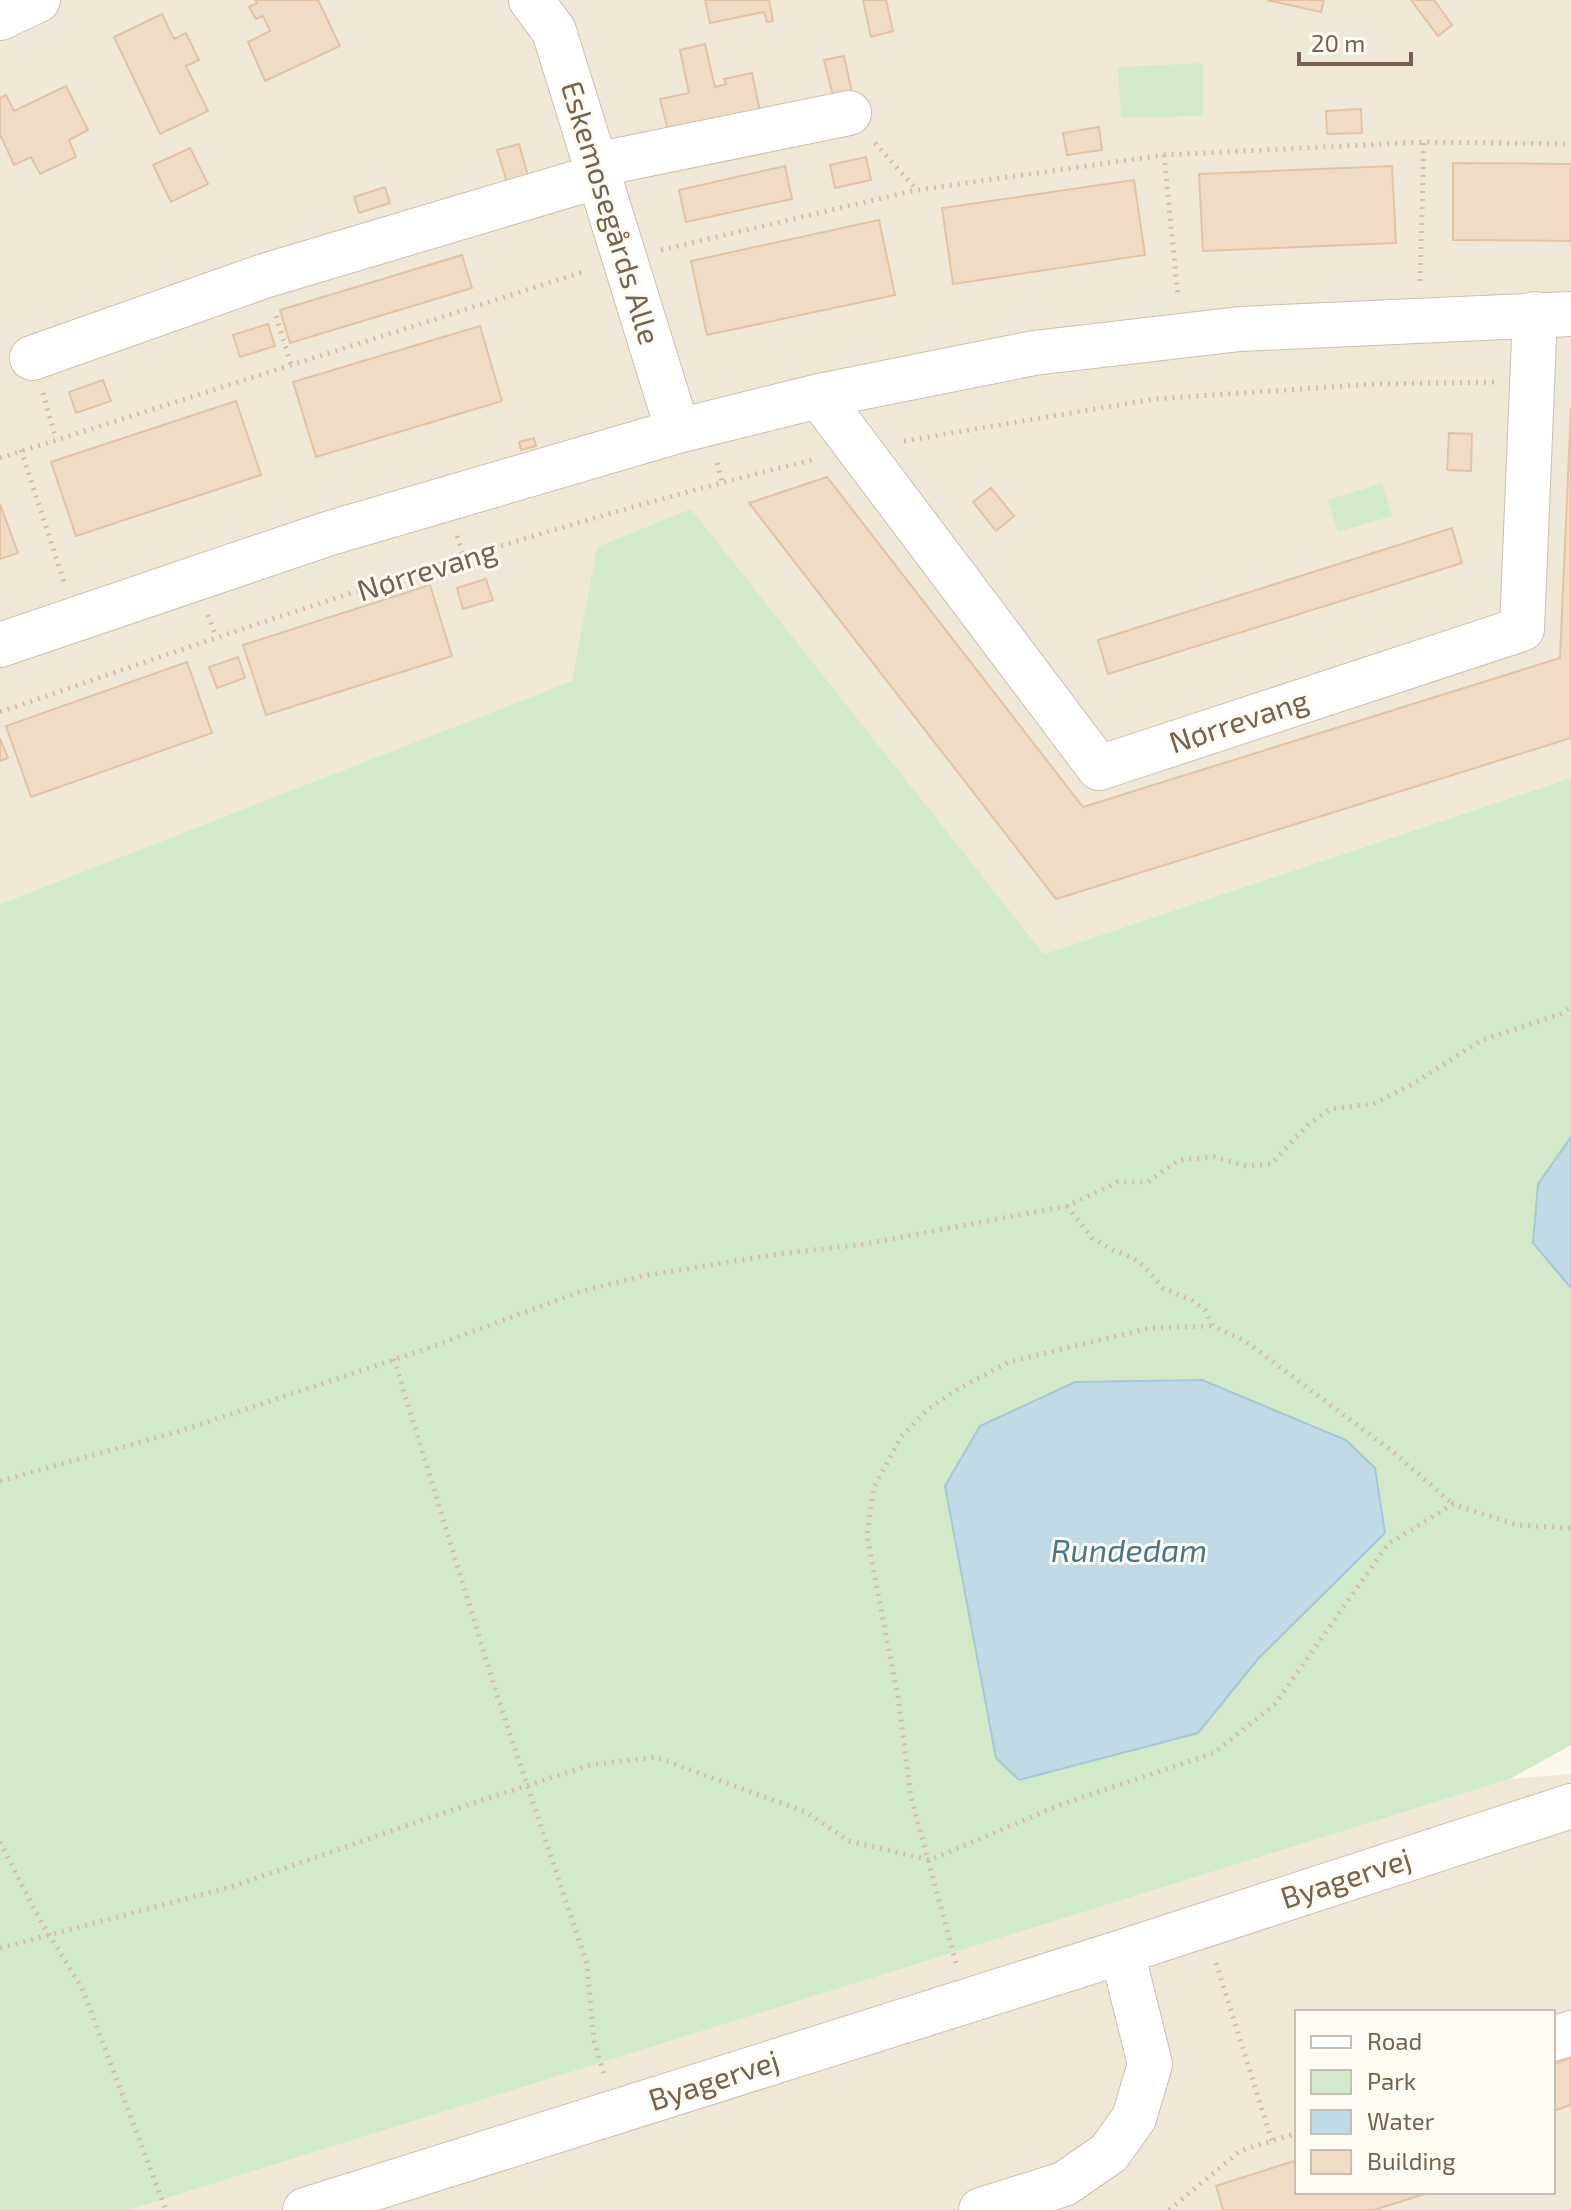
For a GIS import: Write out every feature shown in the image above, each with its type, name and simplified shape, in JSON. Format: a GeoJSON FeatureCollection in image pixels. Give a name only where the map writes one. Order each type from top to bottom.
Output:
{"type":"FeatureCollection","features":[{"type":"Feature","properties":{"kind":"street"},"geometry":{"type":"LineString","coordinates":[[0,18],[38,0]]}},
{"type":"Feature","properties":{"kind":"street","name":"Eskemosegårds Alle"},"geometry":{"type":"LineString","coordinates":[[531,0],[554,31],[678,431]]}},
{"type":"Feature","properties":{"kind":"street"},"geometry":{"type":"LineString","coordinates":[[32,358],[264,276],[597,170],[849,113]]}},
{"type":"Feature","properties":{"kind":"street","name":"Nørrevang"},"geometry":{"type":"LineString","coordinates":[[0,645],[327,534],[678,431],[819,396],[1034,353],[1240,329],[1553,314],[1532,381],[1522,629],[1099,768],[819,396]]}},
{"type":"Feature","properties":{"kind":"street","name":"Byagervej"},"geometry":{"type":"LineString","coordinates":[[305,2210],[1204,1926],[1571,1806]]}},
{"type":"Feature","properties":{"kind":"street"},"geometry":{"type":"LineString","coordinates":[[981,2210],[1064,2184],[1109,2153],[1134,2118],[1150,2064],[1122,1952]]}},
{"type":"Feature","properties":{"kind":"path"},"geometry":{"type":"LineString","coordinates":[[849,113],[917,190]]}},
{"type":"Feature","properties":{"kind":"path"},"geometry":{"type":"LineString","coordinates":[[1421,276],[1424,142]]}},
{"type":"Feature","properties":{"kind":"path"},"geometry":{"type":"LineString","coordinates":[[0,458],[624,258],[917,190],[1164,155],[1424,142],[1571,144]]}},
{"type":"Feature","properties":{"kind":"path"},"geometry":{"type":"LineString","coordinates":[[1164,155],[1177,288]]}},
{"type":"Feature","properties":{"kind":"path"},"geometry":{"type":"LineString","coordinates":[[264,276],[291,364]]}},
{"type":"Feature","properties":{"kind":"path","name":"Nørrevang"},"geometry":{"type":"LineString","coordinates":[[0,712],[216,637],[464,558],[722,482],[859,449],[1154,399],[1374,384],[1532,381]]}},
{"type":"Feature","properties":{"kind":"path"},"geometry":{"type":"LineString","coordinates":[[21,450],[76,619]]}},
{"type":"Feature","properties":{"kind":"path"},"geometry":{"type":"LineString","coordinates":[[0,1481],[180,1431],[394,1359],[579,1292],[642,1276],[865,1244],[1067,1206],[1118,1182],[1148,1182],[1179,1160],[1214,1157],[1246,1166],[1271,1164],[1308,1125],[1330,1109],[1373,1104],[1411,1085],[1482,1040],[1561,1014],[1571,1007]]}},
{"type":"Feature","properties":{"kind":"path"},"geometry":{"type":"LineString","coordinates":[[1067,1206],[1092,1238],[1133,1258],[1163,1288],[1193,1301],[1205,1310],[1213,1326]]}},
{"type":"Feature","properties":{"kind":"path"},"geometry":{"type":"LineString","coordinates":[[967,2001],[911,1797],[898,1697],[867,1536],[874,1487],[886,1460],[901,1437],[928,1409],[1009,1362],[1150,1328],[1213,1326],[1258,1350],[1393,1452],[1453,1504],[1517,1525],[1571,1528]]}},
{"type":"Feature","properties":{"kind":"path"},"geometry":{"type":"LineString","coordinates":[[394,1359],[526,1785],[587,1964],[594,2041],[616,2112]]}},
{"type":"Feature","properties":{"kind":"path"},"geometry":{"type":"LineString","coordinates":[[0,1948],[234,1886],[590,1765],[655,1757],[806,1812],[849,1841],[930,1860],[1062,1804],[1214,1753],[1275,1704],[1388,1544],[1453,1504]]}},
{"type":"Feature","properties":{"kind":"path"},"geometry":{"type":"LineString","coordinates":[[0,1842],[50,1936],[82,1988],[166,2210]]}},
{"type":"Feature","properties":{"kind":"path"},"geometry":{"type":"LineString","coordinates":[[1204,1926],[1272,2141]]}},
{"type":"Feature","properties":{"kind":"path"},"geometry":{"type":"LineString","coordinates":[[1169,2210],[1240,2151],[1295,2134]]}},
{"type":"Feature","properties":{"kind":"shaded area"},"geometry":{"type":"Polygon","coordinates":[[[0,0],[1571,0],[1571,778],[1044,954],[690,510],[597,548],[573,681],[0,904],[0,0]]]}},
{"type":"Feature","properties":{"kind":"shaded area"},"geometry":{"type":"Polygon","coordinates":[[[1571,1774],[1571,2210],[129,2210],[1510,1779],[1571,1774]]]}},
{"type":"Feature","properties":{"kind":"green space"},"geometry":{"type":"Polygon","coordinates":[[[1203,63],[1203,116],[1121,118],[1118,67],[1203,63]]]}},
{"type":"Feature","properties":{"kind":"green space"},"geometry":{"type":"Polygon","coordinates":[[[1382,483],[1392,516],[1338,532],[1328,500],[1382,483]]]}},
{"type":"Feature","properties":{"kind":"green space"},"geometry":{"type":"Polygon","coordinates":[[[691,509],[1044,954],[1571,778],[1571,1745],[1510,1779],[129,2210],[0,2210],[0,904],[572,681],[597,547],[691,509]]]}},
{"type":"Feature","properties":{"kind":"water"},"geometry":{"type":"Polygon","coordinates":[[[1571,1137],[1571,1288],[1533,1243],[1538,1184],[1571,1137]]]}},
{"type":"Feature","properties":{"kind":"water","name":"Rundedam"},"geometry":{"type":"Polygon","coordinates":[[[1202,1380],[1346,1440],[1375,1468],[1385,1533],[1258,1659],[1198,1733],[1019,1780],[996,1758],[945,1486],[980,1426],[1075,1382],[1202,1380]]]}},
{"type":"Feature","properties":{"kind":"building"},"geometry":{"type":"Polygon","coordinates":[[[255,0],[318,0],[340,46],[265,81],[248,42],[270,31],[263,16],[256,19],[249,7],[257,3],[255,0]]]}},
{"type":"Feature","properties":{"kind":"building"},"geometry":{"type":"Polygon","coordinates":[[[705,0],[769,0],[773,21],[767,22],[764,12],[710,23],[705,0]]]}},
{"type":"Feature","properties":{"kind":"building"},"geometry":{"type":"Polygon","coordinates":[[[863,0],[886,0],[893,31],[871,37],[863,0]]]}},
{"type":"Feature","properties":{"kind":"building"},"geometry":{"type":"Polygon","coordinates":[[[1267,0],[1324,0],[1321,12],[1267,0]]]}},
{"type":"Feature","properties":{"kind":"building"},"geometry":{"type":"Polygon","coordinates":[[[1411,0],[1434,0],[1452,25],[1438,36],[1411,0]]]}},
{"type":"Feature","properties":{"kind":"building"},"geometry":{"type":"Polygon","coordinates":[[[162,14],[174,39],[186,33],[199,60],[186,66],[208,111],[160,134],[114,37],[162,14]]]}},
{"type":"Feature","properties":{"kind":"building"},"geometry":{"type":"Polygon","coordinates":[[[705,44],[715,87],[726,84],[724,79],[752,73],[762,121],[669,134],[660,99],[689,93],[680,50],[705,44]]]}},
{"type":"Feature","properties":{"kind":"building"},"geometry":{"type":"Polygon","coordinates":[[[844,56],[852,92],[833,96],[824,60],[844,56]]]}},
{"type":"Feature","properties":{"kind":"building"},"geometry":{"type":"Polygon","coordinates":[[[66,86],[88,130],[69,140],[76,157],[40,174],[31,157],[14,165],[0,134],[0,98],[6,95],[14,111],[66,86]]]}},
{"type":"Feature","properties":{"kind":"building"},"geometry":{"type":"Polygon","coordinates":[[[1361,109],[1362,133],[1327,134],[1326,111],[1361,109]]]}},
{"type":"Feature","properties":{"kind":"building"},"geometry":{"type":"Polygon","coordinates":[[[1099,127],[1102,150],[1067,155],[1063,133],[1099,127]]]}},
{"type":"Feature","properties":{"kind":"building"},"geometry":{"type":"Polygon","coordinates":[[[519,144],[530,183],[509,189],[497,150],[519,144]]]}},
{"type":"Feature","properties":{"kind":"building"},"geometry":{"type":"Polygon","coordinates":[[[190,148],[208,184],[171,202],[153,165],[190,148]]]}},
{"type":"Feature","properties":{"kind":"building"},"geometry":{"type":"Polygon","coordinates":[[[866,157],[871,180],[835,188],[830,165],[866,157]]]}},
{"type":"Feature","properties":{"kind":"building"},"geometry":{"type":"Polygon","coordinates":[[[1453,163],[1571,164],[1571,241],[1453,240],[1453,163]]]}},
{"type":"Feature","properties":{"kind":"building"},"geometry":{"type":"Polygon","coordinates":[[[785,166],[792,199],[686,222],[679,190],[785,166]]]}},
{"type":"Feature","properties":{"kind":"building"},"geometry":{"type":"Polygon","coordinates":[[[1392,166],[1396,243],[1203,251],[1199,174],[1392,166]]]}},
{"type":"Feature","properties":{"kind":"building"},"geometry":{"type":"Polygon","coordinates":[[[1134,180],[1145,255],[953,284],[942,208],[1134,180]]]}},
{"type":"Feature","properties":{"kind":"building"},"geometry":{"type":"Polygon","coordinates":[[[385,187],[390,203],[359,213],[354,197],[385,187]]]}},
{"type":"Feature","properties":{"kind":"building"},"geometry":{"type":"Polygon","coordinates":[[[879,220],[895,295],[707,335],[691,261],[879,220]]]}},
{"type":"Feature","properties":{"kind":"building"},"geometry":{"type":"Polygon","coordinates":[[[462,255],[472,288],[290,343],[280,310],[462,255]]]}},
{"type":"Feature","properties":{"kind":"building"},"geometry":{"type":"Polygon","coordinates":[[[268,324],[275,346],[240,357],[233,335],[268,324]]]}},
{"type":"Feature","properties":{"kind":"building"},"geometry":{"type":"Polygon","coordinates":[[[480,326],[502,401],[316,457],[293,382],[480,326]]]}},
{"type":"Feature","properties":{"kind":"building"},"geometry":{"type":"Polygon","coordinates":[[[103,380],[111,401],[76,413],[69,392],[103,380]]]}},
{"type":"Feature","properties":{"kind":"building"},"geometry":{"type":"Polygon","coordinates":[[[236,401],[261,475],[76,536],[51,462],[236,401]]]}},
{"type":"Feature","properties":{"kind":"building"},"geometry":{"type":"Polygon","coordinates":[[[1571,408],[1571,738],[1056,899],[749,503],[827,477],[1083,807],[1560,658],[1571,408]]]}},
{"type":"Feature","properties":{"kind":"building"},"geometry":{"type":"Polygon","coordinates":[[[1449,433],[1472,434],[1471,471],[1447,470],[1449,433]]]}},
{"type":"Feature","properties":{"kind":"building"},"geometry":{"type":"Polygon","coordinates":[[[534,438],[536,446],[521,450],[519,442],[534,438]]]}},
{"type":"Feature","properties":{"kind":"building"},"geometry":{"type":"Polygon","coordinates":[[[991,488],[1014,516],[996,531],[973,502],[991,488]]]}},
{"type":"Feature","properties":{"kind":"building"},"geometry":{"type":"Polygon","coordinates":[[[0,504],[18,553],[0,559],[0,504]]]}},
{"type":"Feature","properties":{"kind":"building"},"geometry":{"type":"Polygon","coordinates":[[[1452,528],[1462,563],[1108,674],[1098,640],[1452,528]]]}},
{"type":"Feature","properties":{"kind":"building"},"geometry":{"type":"Polygon","coordinates":[[[486,579],[493,600],[463,609],[457,588],[486,579]]]}},
{"type":"Feature","properties":{"kind":"building"},"geometry":{"type":"Polygon","coordinates":[[[430,585],[452,656],[266,715],[243,645],[430,585]]]}},
{"type":"Feature","properties":{"kind":"building"},"geometry":{"type":"Polygon","coordinates":[[[238,657],[245,678],[217,688],[209,667],[238,657]]]}},
{"type":"Feature","properties":{"kind":"building"},"geometry":{"type":"Polygon","coordinates":[[[187,662],[212,733],[31,797],[6,726],[187,662]]]}},
{"type":"Feature","properties":{"kind":"building"},"geometry":{"type":"Polygon","coordinates":[[[0,738],[8,758],[0,761],[0,738]]]}},
{"type":"Feature","properties":{"kind":"building"},"geometry":{"type":"Polygon","coordinates":[[[1571,2058],[1571,2105],[1555,2110],[1555,2063],[1571,2058]]]}},
{"type":"Feature","properties":{"kind":"building"},"geometry":{"type":"Polygon","coordinates":[[[1295,2161],[1295,2194],[1425,2194],[1374,2210],[1223,2210],[1216,2186],[1295,2161]]]}}]}
